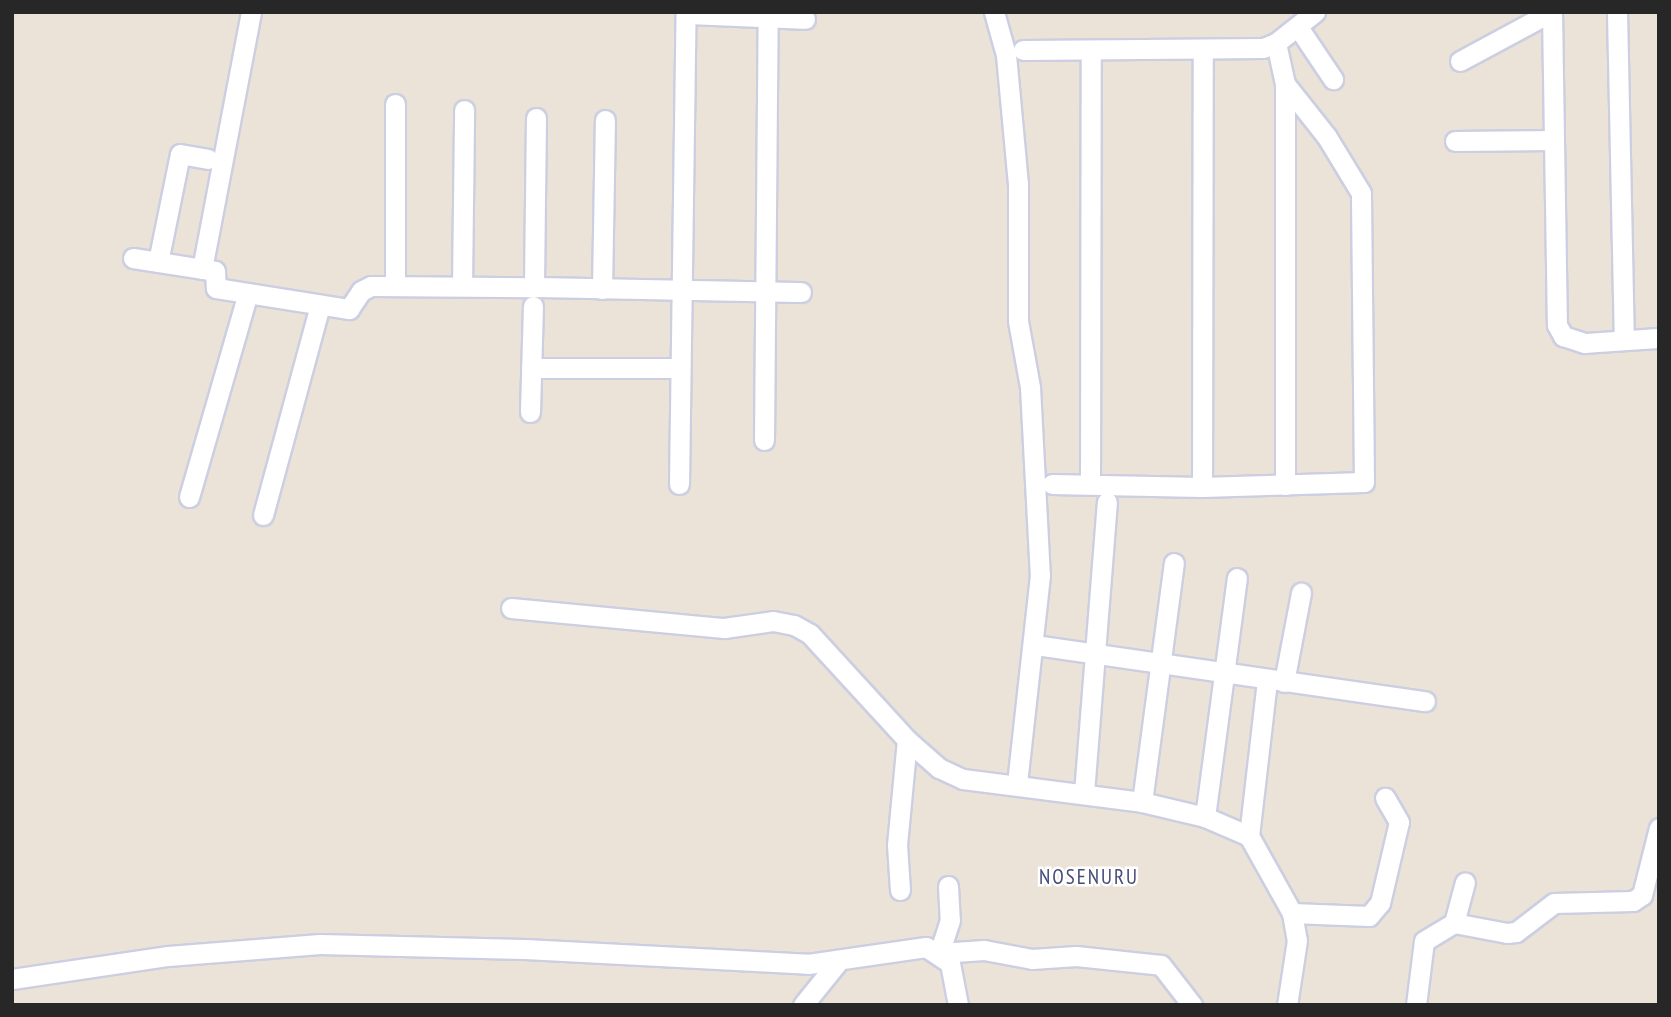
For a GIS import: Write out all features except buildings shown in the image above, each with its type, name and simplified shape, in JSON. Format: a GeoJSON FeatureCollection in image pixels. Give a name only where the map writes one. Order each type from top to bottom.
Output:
{"type":"FeatureCollection","features":[{"type":"Feature","properties":{"kind":"street"},"geometry":{"type":"LineString","coordinates":[[202,269],[251,12]]}},
{"type":"Feature","properties":{"kind":"street"},"geometry":{"type":"LineString","coordinates":[[994,12],[1006,55],[1018,184],[1018,321],[1030,387],[1039,537],[1035,645],[1017,783]]}},
{"type":"Feature","properties":{"kind":"street"},"geometry":{"type":"LineString","coordinates":[[1023,50],[1239,51],[1276,43],[1315,12]]}},
{"type":"Feature","properties":{"kind":"street"},"geometry":{"type":"LineString","coordinates":[[1460,61],[1552,12],[1557,325],[1573,341],[1659,338]]}},
{"type":"Feature","properties":{"kind":"street"},"geometry":{"type":"LineString","coordinates":[[1616,12],[1624,340]]}},
{"type":"Feature","properties":{"kind":"street"},"geometry":{"type":"LineString","coordinates":[[679,484],[686,13],[805,19]]}},
{"type":"Feature","properties":{"kind":"street"},"geometry":{"type":"LineString","coordinates":[[764,440],[768,18]]}},
{"type":"Feature","properties":{"kind":"street"},"geometry":{"type":"LineString","coordinates":[[1298,27],[1334,79]]}},
{"type":"Feature","properties":{"kind":"street"},"geometry":{"type":"LineString","coordinates":[[1276,43],[1285,84],[1285,485]]}},
{"type":"Feature","properties":{"kind":"street"},"geometry":{"type":"LineString","coordinates":[[1090,483],[1091,51]]}},
{"type":"Feature","properties":{"kind":"street"},"geometry":{"type":"LineString","coordinates":[[1202,487],[1203,51]]}},
{"type":"Feature","properties":{"kind":"street"},"geometry":{"type":"LineString","coordinates":[[1052,484],[1202,487],[1364,482],[1361,193],[1334,147],[1285,84]]}},
{"type":"Feature","properties":{"kind":"street"},"geometry":{"type":"LineString","coordinates":[[395,104],[395,284]]}},
{"type":"Feature","properties":{"kind":"street"},"geometry":{"type":"LineString","coordinates":[[462,285],[464,110]]}},
{"type":"Feature","properties":{"kind":"street"},"geometry":{"type":"LineString","coordinates":[[530,412],[536,118]]}},
{"type":"Feature","properties":{"kind":"street"},"geometry":{"type":"LineString","coordinates":[[602,289],[605,120]]}},
{"type":"Feature","properties":{"kind":"street"},"geometry":{"type":"LineString","coordinates":[[1455,141],[1554,140]]}},
{"type":"Feature","properties":{"kind":"street"},"geometry":{"type":"LineString","coordinates":[[158,262],[180,154],[208,159]]}},
{"type":"Feature","properties":{"kind":"street"},"geometry":{"type":"LineString","coordinates":[[133,258],[215,271],[216,288],[353,309],[365,287],[395,284],[462,285],[533,297],[602,289],[801,292]]}},
{"type":"Feature","properties":{"kind":"street"},"geometry":{"type":"LineString","coordinates":[[189,497],[248,293]]}},
{"type":"Feature","properties":{"kind":"street"},"geometry":{"type":"LineString","coordinates":[[263,515],[320,305]]}},
{"type":"Feature","properties":{"kind":"street"},"geometry":{"type":"LineString","coordinates":[[531,368],[680,368]]}},
{"type":"Feature","properties":{"kind":"street"},"geometry":{"type":"LineString","coordinates":[[1084,793],[1098,654],[1107,502]]}},
{"type":"Feature","properties":{"kind":"street"},"geometry":{"type":"LineString","coordinates":[[1142,802],[1174,563]]}},
{"type":"Feature","properties":{"kind":"street"},"geometry":{"type":"LineString","coordinates":[[1205,817],[1237,579]]}},
{"type":"Feature","properties":{"kind":"street"},"geometry":{"type":"LineString","coordinates":[[1249,836],[1275,681],[1301,593]]}},
{"type":"Feature","properties":{"kind":"street"},"geometry":{"type":"LineString","coordinates":[[511,608],[724,628],[773,621],[794,625],[810,634],[907,740],[939,768],[963,779],[1017,783],[1142,802],[1205,817],[1249,836],[1292,913],[1297,940],[1287,1005]]}},
{"type":"Feature","properties":{"kind":"street"},"geometry":{"type":"LineString","coordinates":[[1035,645],[1425,701]]}},
{"type":"Feature","properties":{"kind":"street"},"geometry":{"type":"LineString","coordinates":[[900,890],[897,845],[907,740]]}},
{"type":"Feature","properties":{"kind":"street"},"geometry":{"type":"LineString","coordinates":[[1292,913],[1369,916],[1380,903],[1399,822],[1385,798]]}},
{"type":"Feature","properties":{"kind":"street"},"geometry":{"type":"LineString","coordinates":[[1454,923],[1507,933],[1554,903],[1633,901],[1642,895],[1659,828]]}},
{"type":"Feature","properties":{"kind":"street"},"geometry":{"type":"LineString","coordinates":[[1416,1005],[1424,942],[1454,923],[1465,882]]}},
{"type":"Feature","properties":{"kind":"street"},"geometry":{"type":"LineString","coordinates":[[939,953],[950,919],[948,886]]}},
{"type":"Feature","properties":{"kind":"street"},"geometry":{"type":"LineString","coordinates":[[12,979],[168,956],[320,944],[837,963],[895,949],[926,947],[939,953],[950,963],[958,1005]]}},
{"type":"Feature","properties":{"kind":"street"},"geometry":{"type":"LineString","coordinates":[[939,953],[984,950],[1032,959],[1076,956],[1161,965],[1192,1005]]}},
{"type":"Feature","properties":{"kind":"street"},"geometry":{"type":"LineString","coordinates":[[803,1005],[837,963]]}},
{"type":"Feature","properties":{"kind":"district","name":"NOSENURU"},"geometry":{"type":"Point","coordinates":[1089,877]}}]}
